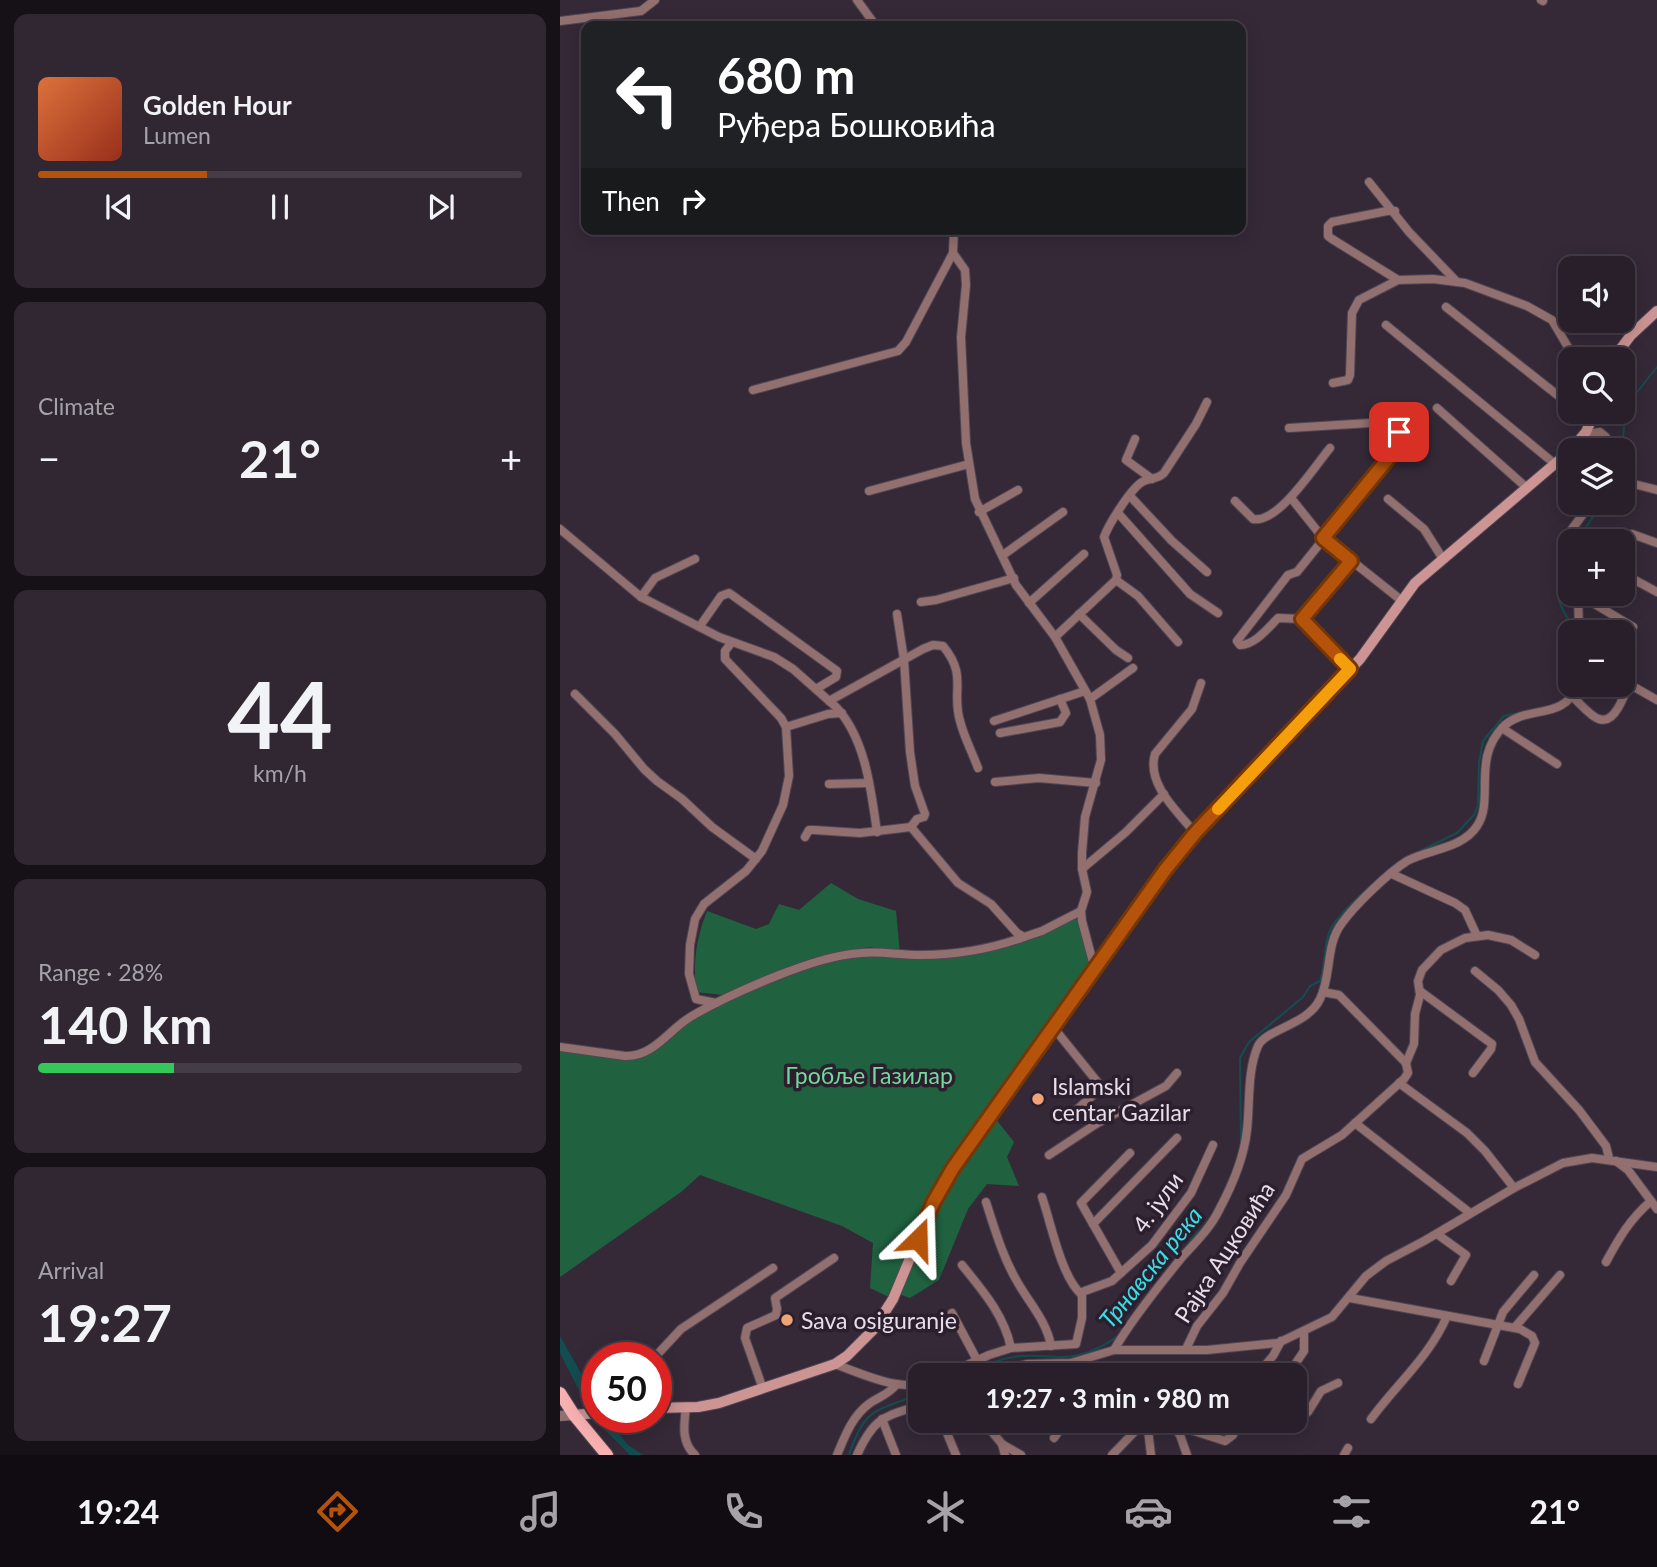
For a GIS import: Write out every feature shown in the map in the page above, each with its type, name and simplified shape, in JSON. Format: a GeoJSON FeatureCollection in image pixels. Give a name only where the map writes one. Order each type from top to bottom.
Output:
{"type":"FeatureCollection","features":[{"type":"Feature","properties":{"kind":"main road"},"geometry":{"type":"LineString","coordinates":[[1622,347],[1657,311]]}},
{"type":"Feature","properties":{"kind":"main road"},"geometry":{"type":"LineString","coordinates":[[672,1407],[719,1403],[835,1364],[856,1349],[882,1317],[901,1282],[944,1181],[1094,966],[1165,870],[1195,833],[1350,669],[1375,640],[1415,583],[1558,461]]}},
{"type":"Feature","properties":{"kind":"main road"},"geometry":{"type":"LineString","coordinates":[[560,1392],[567,1416],[607,1455]]}},
{"type":"Feature","properties":{"kind":"street"},"geometry":{"type":"LineString","coordinates":[[560,22],[641,11],[655,0]]}},
{"type":"Feature","properties":{"kind":"street"},"geometry":{"type":"LineString","coordinates":[[858,0],[873,21]]}},
{"type":"Feature","properties":{"kind":"street"},"geometry":{"type":"LineString","coordinates":[[1369,183],[1395,211],[1409,232],[1457,282]]}},
{"type":"Feature","properties":{"kind":"street"},"geometry":{"type":"LineString","coordinates":[[1395,211],[1332,222],[1327,231],[1332,239],[1398,280]]}},
{"type":"Feature","properties":{"kind":"street"},"geometry":{"type":"LineString","coordinates":[[753,390],[898,351],[906,342],[953,253],[954,235]]}},
{"type":"Feature","properties":{"kind":"street"},"geometry":{"type":"LineString","coordinates":[[953,253],[965,270],[961,337],[969,464],[975,499],[979,512],[1014,578],[1055,637],[1087,695],[1101,742],[1101,760],[1084,825],[1082,869],[1087,895],[1081,911],[1094,966]]}},
{"type":"Feature","properties":{"kind":"street"},"geometry":{"type":"LineString","coordinates":[[1332,383],[1348,380],[1350,375],[1352,313],[1359,300],[1398,280],[1433,279],[1457,282],[1527,306],[1552,320],[1568,347]]}},
{"type":"Feature","properties":{"kind":"street"},"geometry":{"type":"LineString","coordinates":[[1446,307],[1558,396]]}},
{"type":"Feature","properties":{"kind":"street"},"geometry":{"type":"LineString","coordinates":[[1386,325],[1555,464]]}},
{"type":"Feature","properties":{"kind":"street"},"geometry":{"type":"LineString","coordinates":[[1055,637],[1116,580],[1117,575],[1104,537],[1138,485],[1145,480],[1158,479],[1164,473],[1207,402]]}},
{"type":"Feature","properties":{"kind":"street"},"geometry":{"type":"LineString","coordinates":[[1437,408],[1527,488]]}},
{"type":"Feature","properties":{"kind":"street"},"geometry":{"type":"LineString","coordinates":[[1289,428],[1386,422],[1394,425],[1402,437],[1400,444],[1297,572],[1288,575],[1237,641],[1244,646],[1278,618],[1302,619],[1350,669]]}},
{"type":"Feature","properties":{"kind":"street"},"geometry":{"type":"LineString","coordinates":[[1583,438],[1598,431],[1606,438]]}},
{"type":"Feature","properties":{"kind":"street"},"geometry":{"type":"LineString","coordinates":[[1135,439],[1126,460],[1152,479]]}},
{"type":"Feature","properties":{"kind":"street"},"geometry":{"type":"LineString","coordinates":[[1235,501],[1253,519],[1261,521],[1291,498],[1330,447]]}},
{"type":"Feature","properties":{"kind":"street"},"geometry":{"type":"LineString","coordinates":[[869,491],[969,464]]}},
{"type":"Feature","properties":{"kind":"street"},"geometry":{"type":"LineString","coordinates":[[1635,484],[1657,490]]}},
{"type":"Feature","properties":{"kind":"street"},"geometry":{"type":"LineString","coordinates":[[979,512],[1018,490]]}},
{"type":"Feature","properties":{"kind":"street"},"geometry":{"type":"LineString","coordinates":[[1130,496],[1172,541],[1207,572]]}},
{"type":"Feature","properties":{"kind":"street"},"geometry":{"type":"LineString","coordinates":[[1291,498],[1323,538],[1401,600]]}},
{"type":"Feature","properties":{"kind":"street"},"geometry":{"type":"LineString","coordinates":[[1388,499],[1424,530],[1443,559]]}},
{"type":"Feature","properties":{"kind":"street"},"geometry":{"type":"LineString","coordinates":[[1003,555],[1063,512]]}},
{"type":"Feature","properties":{"kind":"street"},"geometry":{"type":"LineString","coordinates":[[1118,513],[1194,598],[1218,613]]}},
{"type":"Feature","properties":{"kind":"street"},"geometry":{"type":"LineString","coordinates":[[560,529],[641,597],[732,642],[774,657],[842,713],[858,743],[869,783],[877,832]]}},
{"type":"Feature","properties":{"kind":"street"},"geometry":{"type":"LineString","coordinates":[[1635,536],[1657,543]]}},
{"type":"Feature","properties":{"kind":"street"},"geometry":{"type":"LineString","coordinates":[[1029,603],[1084,554]]}},
{"type":"Feature","properties":{"kind":"street"},"geometry":{"type":"LineString","coordinates":[[641,597],[655,578],[695,559]]}},
{"type":"Feature","properties":{"kind":"street"},"geometry":{"type":"LineString","coordinates":[[1302,619],[1351,561]]}},
{"type":"Feature","properties":{"kind":"street"},"geometry":{"type":"LineString","coordinates":[[921,602],[1014,578]]}},
{"type":"Feature","properties":{"kind":"street"},"geometry":{"type":"LineString","coordinates":[[1116,580],[1138,596],[1178,642]]}},
{"type":"Feature","properties":{"kind":"street"},"geometry":{"type":"LineString","coordinates":[[1635,580],[1657,592]]}},
{"type":"Feature","properties":{"kind":"street"},"geometry":{"type":"LineString","coordinates":[[700,626],[721,596],[729,593],[837,671],[836,677],[816,689]]}},
{"type":"Feature","properties":{"kind":"street"},"geometry":{"type":"LineString","coordinates":[[1598,606],[1621,620]]}},
{"type":"Feature","properties":{"kind":"street"},"geometry":{"type":"LineString","coordinates":[[805,837],[809,830],[877,832],[911,827],[917,818],[924,817],[909,752],[904,660],[897,614]]}},
{"type":"Feature","properties":{"kind":"street"},"geometry":{"type":"LineString","coordinates":[[1079,614],[1128,658]]}},
{"type":"Feature","properties":{"kind":"street"},"geometry":{"type":"LineString","coordinates":[[716,1003],[696,999],[691,989],[689,958],[694,923],[711,897],[746,871],[756,859],[783,805],[789,776],[786,727],[770,704],[725,659],[725,652],[732,642]]}},
{"type":"Feature","properties":{"kind":"street"},"geometry":{"type":"LineString","coordinates":[[829,701],[889,666],[933,645],[943,646],[958,674],[960,720],[978,768]]}},
{"type":"Feature","properties":{"kind":"street"},"geometry":{"type":"LineString","coordinates":[[994,721],[1060,699],[1087,695],[1133,668]]}},
{"type":"Feature","properties":{"kind":"street"},"geometry":{"type":"LineString","coordinates":[[1195,833],[1164,794],[1155,776],[1153,757],[1192,709],[1201,683]]}},
{"type":"Feature","properties":{"kind":"street"},"geometry":{"type":"LineString","coordinates":[[1635,688],[1657,700]]}},
{"type":"Feature","properties":{"kind":"street"},"geometry":{"type":"LineString","coordinates":[[575,694],[615,734],[650,775],[682,799],[712,827],[756,859]]}},
{"type":"Feature","properties":{"kind":"street"},"geometry":{"type":"LineString","coordinates":[[1114,1350],[1161,1285],[1214,1220],[1237,1170],[1246,1138],[1251,1084],[1259,1045],[1306,1015],[1317,1004],[1323,992],[1337,930],[1361,902],[1392,874],[1416,857],[1456,843],[1478,826],[1482,814],[1487,755],[1502,728],[1523,716],[1557,708],[1573,697],[1596,718],[1604,721],[1614,714],[1623,697]]}},
{"type":"Feature","properties":{"kind":"street"},"geometry":{"type":"LineString","coordinates":[[1000,733],[1060,722],[1066,713],[1060,699]]}},
{"type":"Feature","properties":{"kind":"street"},"geometry":{"type":"LineString","coordinates":[[786,727],[828,714],[842,713]]}},
{"type":"Feature","properties":{"kind":"street"},"geometry":{"type":"LineString","coordinates":[[1502,728],[1557,764]]}},
{"type":"Feature","properties":{"kind":"street"},"geometry":{"type":"LineString","coordinates":[[995,782],[1039,778],[1096,783]]}},
{"type":"Feature","properties":{"kind":"street"},"geometry":{"type":"LineString","coordinates":[[829,784],[869,783]]}},
{"type":"Feature","properties":{"kind":"street"},"geometry":{"type":"LineString","coordinates":[[1082,869],[1126,832],[1164,794]]}},
{"type":"Feature","properties":{"kind":"street"},"geometry":{"type":"LineString","coordinates":[[911,827],[958,883],[991,904],[1017,933],[1024,937]]}},
{"type":"Feature","properties":{"kind":"street"},"geometry":{"type":"LineString","coordinates":[[1392,874],[1455,902],[1465,910],[1477,936],[1488,935],[1511,940],[1535,955]]}},
{"type":"Feature","properties":{"kind":"street"},"geometry":{"type":"LineString","coordinates":[[560,1046],[625,1056],[635,1055],[661,1042],[687,1019],[716,1003],[780,975],[846,955],[876,952],[937,955],[985,948],[1042,931],[1081,911]]}},
{"type":"Feature","properties":{"kind":"street","name":"Рајка Ацковића"},"geometry":{"type":"LineString","coordinates":[[1186,1349],[1197,1326],[1223,1293],[1286,1195],[1302,1159],[1335,1141],[1407,1076],[1406,1063],[1414,1044],[1415,1014],[1420,991],[1418,981],[1422,970],[1441,950],[1461,939],[1477,936]]}},
{"type":"Feature","properties":{"kind":"street"},"geometry":{"type":"LineString","coordinates":[[1475,971],[1511,1005],[1535,1062],[1579,1110],[1606,1146],[1610,1159],[1628,1170],[1657,1209]]}},
{"type":"Feature","properties":{"kind":"street"},"geometry":{"type":"LineString","coordinates":[[1420,991],[1492,1044],[1473,1073]]}},
{"type":"Feature","properties":{"kind":"street"},"geometry":{"type":"LineString","coordinates":[[1323,992],[1339,995],[1406,1063]]}},
{"type":"Feature","properties":{"kind":"street"},"geometry":{"type":"LineString","coordinates":[[1053,1027],[1099,1084],[1100,1089],[1073,1113]]}},
{"type":"Feature","properties":{"kind":"street"},"geometry":{"type":"LineString","coordinates":[[1049,1155],[1096,1124],[1166,1086],[1177,1073]]}},
{"type":"Feature","properties":{"kind":"street"},"geometry":{"type":"LineString","coordinates":[[1399,1083],[1467,1133],[1514,1188]]}},
{"type":"Feature","properties":{"kind":"street"},"geometry":{"type":"LineString","coordinates":[[1355,1123],[1470,1213]]}},
{"type":"Feature","properties":{"kind":"street","name":"4. јули"},"geometry":{"type":"LineString","coordinates":[[1093,1224],[1177,1138]]}},
{"type":"Feature","properties":{"kind":"street","name":"4. јули"},"geometry":{"type":"LineString","coordinates":[[1081,1294],[1086,1289],[1112,1281],[1152,1245],[1195,1186],[1213,1145]]}},
{"type":"Feature","properties":{"kind":"street","name":"4. јули"},"geometry":{"type":"LineString","coordinates":[[1121,1273],[1082,1206],[1082,1200],[1129,1153]]}},
{"type":"Feature","properties":{"kind":"street","name":"Рајка Ацковића"},"geometry":{"type":"LineString","coordinates":[[1071,1363],[1114,1350],[1242,1348],[1282,1341],[1332,1317],[1372,1271],[1393,1257],[1514,1188],[1574,1160],[1610,1159],[1657,1167]]}},
{"type":"Feature","properties":{"kind":"street"},"geometry":{"type":"LineString","coordinates":[[971,1363],[1011,1348],[1076,1344],[1083,1310],[1081,1294],[1064,1265],[1042,1197]]}},
{"type":"Feature","properties":{"kind":"street"},"geometry":{"type":"LineString","coordinates":[[1606,1262],[1623,1230],[1635,1214],[1651,1201]]}},
{"type":"Feature","properties":{"kind":"street"},"geometry":{"type":"LineString","coordinates":[[986,1202],[1008,1262],[1044,1325],[1051,1346]]}},
{"type":"Feature","properties":{"kind":"street"},"geometry":{"type":"LineString","coordinates":[[1437,1234],[1466,1255],[1451,1281]]}},
{"type":"Feature","properties":{"kind":"street"},"geometry":{"type":"LineString","coordinates":[[763,1389],[745,1332],[750,1326],[776,1315],[775,1298],[785,1289],[834,1258]]}},
{"type":"Feature","properties":{"kind":"street"},"geometry":{"type":"LineString","coordinates":[[962,1265],[993,1303],[1008,1334],[1011,1348]]}},
{"type":"Feature","properties":{"kind":"street"},"geometry":{"type":"LineString","coordinates":[[669,1342],[681,1329],[773,1268]]}},
{"type":"Feature","properties":{"kind":"street"},"geometry":{"type":"LineString","coordinates":[[1484,1361],[1503,1312],[1534,1275]]}},
{"type":"Feature","properties":{"kind":"street"},"geometry":{"type":"LineString","coordinates":[[1515,1327],[1560,1275]]}},
{"type":"Feature","properties":{"kind":"street"},"geometry":{"type":"LineString","coordinates":[[1350,1298],[1515,1327],[1528,1333],[1535,1343],[1518,1384]]}},
{"type":"Feature","properties":{"kind":"street"},"geometry":{"type":"LineString","coordinates":[[952,1313],[977,1360]]}},
{"type":"Feature","properties":{"kind":"street"},"geometry":{"type":"LineString","coordinates":[[1371,1419],[1425,1354],[1447,1316]]}},
{"type":"Feature","properties":{"kind":"street"},"geometry":{"type":"LineString","coordinates":[[1296,1363],[1304,1351],[1304,1331]]}},
{"type":"Feature","properties":{"kind":"street","name":"Рајка Ацковића"},"geometry":{"type":"LineString","coordinates":[[1267,1363],[1282,1341]]}},
{"type":"Feature","properties":{"kind":"street"},"geometry":{"type":"LineString","coordinates":[[835,1364],[908,1385]]}},
{"type":"Feature","properties":{"kind":"street"},"geometry":{"type":"LineString","coordinates":[[1307,1412],[1321,1391],[1338,1383]]}},
{"type":"Feature","properties":{"kind":"street"},"geometry":{"type":"LineString","coordinates":[[836,1455],[854,1418],[870,1403],[890,1394],[897,1384]]}},
{"type":"Feature","properties":{"kind":"street"},"geometry":{"type":"LineString","coordinates":[[686,1407],[685,1441],[695,1455]]}},
{"type":"Feature","properties":{"kind":"street"},"geometry":{"type":"LineString","coordinates":[[858,1455],[871,1429],[882,1419],[908,1408]]}},
{"type":"Feature","properties":{"kind":"street"},"geometry":{"type":"LineString","coordinates":[[882,1419],[896,1455]]}},
{"type":"Feature","properties":{"kind":"street"},"geometry":{"type":"LineString","coordinates":[[947,1433],[956,1455]]}},
{"type":"Feature","properties":{"kind":"street"},"geometry":{"type":"LineString","coordinates":[[993,1433],[1002,1444],[1006,1455]]}},
{"type":"Feature","properties":{"kind":"street"},"geometry":{"type":"LineString","coordinates":[[1054,1438],[1058,1433]]}},
{"type":"Feature","properties":{"kind":"street"},"geometry":{"type":"LineString","coordinates":[[1112,1455],[1134,1433]]}},
{"type":"Feature","properties":{"kind":"street"},"geometry":{"type":"LineString","coordinates":[[1148,1433],[1151,1455]]}},
{"type":"Feature","properties":{"kind":"street"},"geometry":{"type":"LineString","coordinates":[[1178,1433],[1188,1455]]}},
{"type":"Feature","properties":{"kind":"street"},"geometry":{"type":"LineString","coordinates":[[1198,1433],[1220,1441],[1230,1439],[1233,1433]]}},
{"type":"Feature","properties":{"kind":"street"},"geometry":{"type":"LineString","coordinates":[[1002,1444],[1021,1455]]}},
{"type":"Feature","properties":{"kind":"green space","name":"Гробље Газилар"},"geometry":{"type":"Polygon","coordinates":[[[831,883],[858,899],[896,911],[900,954],[1001,945],[1081,911],[1094,966],[991,1113],[1014,1142],[1007,1157],[1019,1186],[987,1184],[968,1209],[939,1280],[910,1298],[896,1293],[893,1299],[870,1288],[873,1243],[842,1226],[700,1175],[681,1192],[560,1277],[560,1047],[635,1055],[682,1023],[771,977],[723,995],[696,992],[696,951],[707,911],[756,929],[769,924],[779,904],[799,910],[831,883]],[[871,947],[841,952],[830,959],[893,953],[871,947]]]}},
{"type":"Feature","properties":{"kind":"shaded area"},"geometry":{"type":"Polygon","coordinates":[[[560,1336],[581,1373],[581,1394],[560,1353],[560,1336]]]}},
{"type":"Feature","properties":{"kind":"shaded area"},"geometry":{"type":"Polygon","coordinates":[[[608,1433],[618,1433],[628,1445],[643,1455],[630,1455],[608,1433]]]}},
{"type":"Feature","properties":{"kind":"waterway","name":"Трнавска река"},"geometry":{"type":"LineString","coordinates":[[1623,438],[1626,406],[1657,367]]}},
{"type":"Feature","properties":{"kind":"waterway","name":"Трнавска река"},"geometry":{"type":"LineString","coordinates":[[1585,529],[1594,515]]}},
{"type":"Feature","properties":{"kind":"waterway","name":"Трнавска река"},"geometry":{"type":"LineString","coordinates":[[1561,606],[1568,620]]}},
{"type":"Feature","properties":{"kind":"waterway","name":"Трнавска река"},"geometry":{"type":"LineString","coordinates":[[1420,851],[1457,833],[1474,815],[1478,805],[1479,763],[1483,741],[1504,716],[1523,712]]}},
{"type":"Feature","properties":{"kind":"waterway","name":"Трнавска река"},"geometry":{"type":"LineString","coordinates":[[1241,1146],[1240,1058],[1249,1042],[1303,997],[1310,986],[1320,981],[1330,930],[1343,912],[1373,884]]}},
{"type":"Feature","properties":{"kind":"waterway","name":"Трнавска река"},"geometry":{"type":"LineString","coordinates":[[1221,1198],[1231,1175]]}},
{"type":"Feature","properties":{"kind":"waterway","name":"Трнавска река"},"geometry":{"type":"LineString","coordinates":[[1187,1246],[1206,1224]]}},
{"type":"Feature","properties":{"kind":"waterway","name":"Трнавска река"},"geometry":{"type":"LineString","coordinates":[[991,1363],[1014,1357],[1068,1357],[1084,1354],[1120,1334]]}},
{"type":"Feature","properties":{"kind":"waterway","name":"Трнавска река"},"geometry":{"type":"LineString","coordinates":[[849,1455],[859,1430],[871,1415],[908,1399]]}},
{"type":"Feature","properties":{"kind":"slow traffic"},"geometry":{"type":"LineString","coordinates":[[1218,809],[1350,669],[1340,659]]}},
{"type":"Feature","properties":{"kind":"place","name":"Islamski centar Gazilar"},"geometry":{"type":"Point","coordinates":[1038,1099]}},
{"type":"Feature","properties":{"kind":"place","name":"Sava osiguranje"},"geometry":{"type":"Point","coordinates":[787,1320]}},
{"type":"Feature","properties":{"kind":"route"},"geometry":{"type":"LineString","coordinates":[[918,1239],[944,1181],[1094,966],[1165,870],[1195,833],[1350,669],[1302,619],[1351,561],[1323,538],[1400,444],[1402,437],[1399,432]]}}]}
